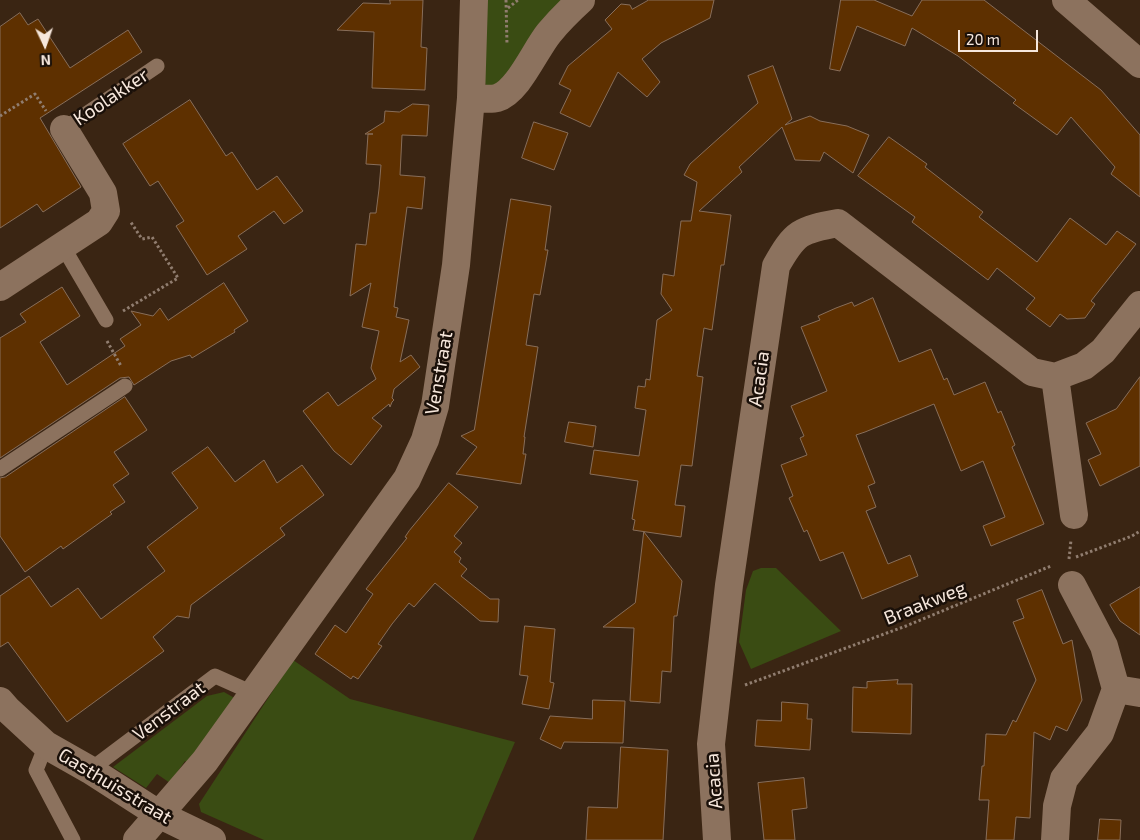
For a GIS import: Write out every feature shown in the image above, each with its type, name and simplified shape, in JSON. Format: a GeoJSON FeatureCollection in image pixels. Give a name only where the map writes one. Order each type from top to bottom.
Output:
{"type":"FeatureCollection","features":[{"type":"Feature","properties":{"kind":"street","name":"Venstraat"},"geometry":{"type":"LineString","coordinates":[[137,840],[205,760],[406,479],[425,440],[435,406],[456,265],[471,98],[474,0]]}},
{"type":"Feature","properties":{"kind":"street"},"geometry":{"type":"LineString","coordinates":[[471,98],[496,98],[507,93],[515,86],[549,34],[581,0]]}},
{"type":"Feature","properties":{"kind":"street"},"geometry":{"type":"LineString","coordinates":[[1066,0],[1140,64]]}},
{"type":"Feature","properties":{"kind":"street","name":"Koolakker"},"geometry":{"type":"LineString","coordinates":[[64,128],[103,193],[106,211]]}},
{"type":"Feature","properties":{"kind":"street"},"geometry":{"type":"LineString","coordinates":[[0,287],[98,222],[106,211]]}},
{"type":"Feature","properties":{"kind":"street","name":"Acacia"},"geometry":{"type":"LineString","coordinates":[[718,840],[711,744],[729,585],[776,266],[789,243],[807,229],[838,223],[1032,372],[1055,377]]}},
{"type":"Feature","properties":{"kind":"street"},"geometry":{"type":"LineString","coordinates":[[1074,515],[1055,377],[1084,366],[1103,351],[1140,304]]}},
{"type":"Feature","properties":{"kind":"street"},"geometry":{"type":"LineString","coordinates":[[1055,840],[1057,806],[1064,779],[1100,733],[1128,691],[1067,569]]}},
{"type":"Feature","properties":{"kind":"street","name":"Gasthuisstraat"},"geometry":{"type":"LineString","coordinates":[[0,701],[46,745],[90,770],[160,815],[212,840]]}},
{"type":"Feature","properties":{"kind":"lane","name":"Koolakker"},"geometry":{"type":"LineString","coordinates":[[64,128],[157,66]]}},
{"type":"Feature","properties":{"kind":"lane"},"geometry":{"type":"LineString","coordinates":[[62,245],[106,320]]}},
{"type":"Feature","properties":{"kind":"lane"},"geometry":{"type":"LineString","coordinates":[[0,469],[125,386]]}},
{"type":"Feature","properties":{"kind":"lane","name":"Venstraat"},"geometry":{"type":"LineString","coordinates":[[90,770],[215,676],[252,692]]}},
{"type":"Feature","properties":{"kind":"lane","name":"Gasthuisstraat"},"geometry":{"type":"LineString","coordinates":[[46,745],[36,770],[73,840]]}},
{"type":"Feature","properties":{"kind":"path"},"geometry":{"type":"LineString","coordinates":[[508,9],[518,0]]}},
{"type":"Feature","properties":{"kind":"path"},"geometry":{"type":"LineString","coordinates":[[0,116],[34,94],[46,111],[64,128]]}},
{"type":"Feature","properties":{"kind":"path"},"geometry":{"type":"LineString","coordinates":[[106,211],[128,216],[142,238],[152,237],[178,278],[133,306],[106,320],[104,336],[124,372],[125,386]]}},
{"type":"Feature","properties":{"kind":"path"},"geometry":{"type":"LineString","coordinates":[[1067,569],[1074,515]]}},
{"type":"Feature","properties":{"kind":"path","name":"Braakweg"},"geometry":{"type":"LineString","coordinates":[[717,695],[1067,569],[1140,531]]}},
{"type":"Feature","properties":{"kind":"green space"},"geometry":{"type":"Polygon","coordinates":[[[487,0],[566,0],[502,86],[487,87],[484,81],[487,0]]]}},
{"type":"Feature","properties":{"kind":"green space"},"geometry":{"type":"Polygon","coordinates":[[[761,568],[776,568],[841,631],[751,669],[739,642],[746,590],[753,571],[761,568]]]}},
{"type":"Feature","properties":{"kind":"green space"},"geometry":{"type":"Polygon","coordinates":[[[293,660],[350,699],[515,742],[473,840],[264,840],[201,812],[199,804],[293,660]]]}},
{"type":"Feature","properties":{"kind":"green space"},"geometry":{"type":"Polygon","coordinates":[[[224,692],[238,700],[191,766],[185,761],[170,783],[157,774],[146,788],[113,767],[207,696],[224,692]]]}},
{"type":"Feature","properties":{"kind":"building"},"geometry":{"type":"Polygon","coordinates":[[[390,0],[423,0],[421,47],[427,48],[425,90],[372,88],[374,32],[337,30],[363,3],[390,4],[390,0]]]}},
{"type":"Feature","properties":{"kind":"building"},"geometry":{"type":"Polygon","coordinates":[[[649,0],[714,0],[710,18],[661,43],[642,59],[660,82],[647,97],[618,72],[590,127],[560,113],[571,90],[559,84],[568,66],[612,29],[605,20],[621,4],[630,5],[632,9],[649,0]]]}},
{"type":"Feature","properties":{"kind":"building"},"geometry":{"type":"Polygon","coordinates":[[[841,0],[874,0],[912,16],[922,0],[984,0],[1101,90],[1140,135],[1140,197],[1111,174],[1115,167],[1071,117],[1057,135],[1013,103],[1016,100],[958,56],[912,28],[905,46],[857,26],[840,71],[830,69],[841,0]]]}},
{"type":"Feature","properties":{"kind":"building"},"geometry":{"type":"Polygon","coordinates":[[[20,13],[28,25],[38,19],[70,68],[128,30],[142,52],[40,118],[81,187],[43,212],[37,204],[0,228],[0,27],[20,13]]]}},
{"type":"Feature","properties":{"kind":"building"},"geometry":{"type":"Polygon","coordinates":[[[773,66],[792,119],[785,125],[810,116],[820,121],[847,126],[869,135],[853,173],[824,152],[820,161],[795,160],[782,127],[739,167],[742,172],[699,211],[731,215],[724,265],[721,265],[712,330],[704,328],[697,376],[703,377],[692,466],[681,465],[675,505],[685,506],[681,537],[633,530],[635,520],[632,519],[638,481],[590,474],[594,450],[639,456],[646,410],[635,408],[638,386],[645,387],[646,379],[650,380],[657,320],[672,310],[661,294],[663,274],[674,276],[681,221],[691,221],[697,182],[684,175],[690,164],[758,103],[748,76],[773,66]]]}},
{"type":"Feature","properties":{"kind":"building"},"geometry":{"type":"Polygon","coordinates":[[[190,100],[226,156],[232,152],[257,190],[277,176],[303,211],[284,224],[274,211],[238,236],[247,249],[207,275],[176,226],[184,221],[158,181],[150,186],[123,144],[190,100]]]}},
{"type":"Feature","properties":{"kind":"building"},"geometry":{"type":"Polygon","coordinates":[[[413,104],[429,105],[427,136],[402,135],[400,175],[425,177],[422,209],[407,207],[394,307],[398,308],[396,317],[409,320],[400,362],[411,355],[420,367],[394,389],[392,398],[394,400],[390,407],[389,404],[372,418],[382,426],[351,465],[334,451],[303,411],[328,392],[338,406],[376,379],[371,368],[379,331],[362,327],[371,283],[350,296],[356,244],[366,245],[370,213],[376,213],[379,189],[381,165],[366,164],[368,134],[365,134],[384,122],[385,111],[399,112],[413,104]]]}},
{"type":"Feature","properties":{"kind":"building"},"geometry":{"type":"Polygon","coordinates":[[[534,122],[568,133],[554,170],[522,158],[534,122]]]}},
{"type":"Feature","properties":{"kind":"building"},"geometry":{"type":"Polygon","coordinates":[[[889,137],[927,164],[925,167],[983,212],[979,217],[1037,262],[1070,218],[1106,245],[1117,231],[1136,244],[1091,301],[1095,304],[1085,318],[1067,319],[1060,314],[1050,327],[1026,309],[1035,298],[997,268],[988,280],[912,222],[915,217],[858,176],[889,137]]]}},
{"type":"Feature","properties":{"kind":"building"},"geometry":{"type":"Polygon","coordinates":[[[511,199],[551,206],[545,250],[548,250],[540,295],[534,294],[526,345],[538,347],[524,437],[523,454],[526,454],[521,484],[456,474],[477,447],[461,436],[474,430],[511,199]]]}},
{"type":"Feature","properties":{"kind":"building"},"geometry":{"type":"Polygon","coordinates":[[[224,283],[248,321],[234,330],[235,332],[192,358],[190,355],[171,361],[134,385],[129,377],[120,378],[0,458],[0,338],[26,322],[20,314],[62,287],[80,316],[40,342],[67,385],[125,346],[120,339],[141,325],[131,311],[153,316],[160,308],[168,320],[224,283]]]}},
{"type":"Feature","properties":{"kind":"building"},"geometry":{"type":"Polygon","coordinates":[[[873,298],[899,362],[931,349],[944,380],[947,378],[954,395],[985,382],[998,413],[1001,411],[1015,445],[1012,447],[1044,524],[991,546],[983,526],[1005,517],[983,461],[961,471],[934,404],[856,435],[875,483],[868,486],[876,507],[866,511],[888,564],[910,555],[918,576],[862,599],[843,552],[820,561],[807,530],[804,532],[789,498],[793,496],[781,465],[807,455],[800,438],[804,436],[791,406],[827,391],[801,327],[820,320],[818,316],[836,308],[852,302],[854,306],[873,298]]]}},
{"type":"Feature","properties":{"kind":"building"},"geometry":{"type":"Polygon","coordinates":[[[1140,377],[1140,466],[1100,486],[1088,460],[1101,454],[1086,423],[1116,409],[1140,377]]]}},
{"type":"Feature","properties":{"kind":"building"},"geometry":{"type":"Polygon","coordinates":[[[125,397],[147,430],[114,452],[129,474],[113,485],[125,502],[110,512],[112,514],[63,549],[61,546],[25,572],[0,536],[0,478],[5,477],[125,397]]]}},
{"type":"Feature","properties":{"kind":"building"},"geometry":{"type":"Polygon","coordinates":[[[569,422],[596,426],[593,447],[565,442],[569,422]]]}},
{"type":"Feature","properties":{"kind":"building"},"geometry":{"type":"Polygon","coordinates":[[[208,447],[235,482],[264,460],[277,483],[302,465],[324,495],[280,528],[285,535],[191,605],[189,618],[177,616],[153,637],[164,651],[67,722],[8,642],[0,647],[0,596],[29,576],[51,607],[78,588],[101,619],[165,571],[147,547],[198,508],[172,473],[208,447]]]}},
{"type":"Feature","properties":{"kind":"building"},"geometry":{"type":"Polygon","coordinates":[[[449,483],[478,507],[454,536],[462,543],[454,552],[461,558],[459,562],[467,569],[461,576],[490,599],[499,599],[498,622],[480,621],[435,583],[414,607],[409,603],[378,644],[382,646],[358,679],[353,676],[351,679],[315,654],[335,625],[346,633],[373,594],[366,589],[407,538],[405,537],[409,531],[449,483]]]}},
{"type":"Feature","properties":{"kind":"building"},"geometry":{"type":"Polygon","coordinates":[[[644,532],[682,581],[677,616],[674,616],[671,672],[662,671],[660,703],[630,701],[634,628],[603,627],[635,603],[644,532]]]}},
{"type":"Feature","properties":{"kind":"building"},"geometry":{"type":"Polygon","coordinates":[[[1140,587],[1140,635],[1120,621],[1110,605],[1140,587]]]}},
{"type":"Feature","properties":{"kind":"building"},"geometry":{"type":"Polygon","coordinates":[[[1042,590],[1063,644],[1072,640],[1082,700],[1067,731],[1056,726],[1050,740],[1034,732],[1030,818],[1016,817],[1014,840],[986,840],[989,800],[979,800],[986,734],[1006,735],[1013,720],[1016,722],[1036,680],[1013,622],[1024,618],[1017,600],[1042,590]]]}},
{"type":"Feature","properties":{"kind":"building"},"geometry":{"type":"Polygon","coordinates":[[[525,626],[555,629],[550,682],[554,683],[549,709],[522,704],[528,676],[520,675],[525,626]]]}},
{"type":"Feature","properties":{"kind":"building"},"geometry":{"type":"Polygon","coordinates":[[[898,680],[897,684],[912,684],[911,734],[852,732],[853,687],[867,688],[867,682],[898,680]]]}},
{"type":"Feature","properties":{"kind":"building"},"geometry":{"type":"Polygon","coordinates":[[[593,700],[625,701],[623,743],[564,742],[561,749],[540,739],[550,716],[592,719],[593,700]]]}},
{"type":"Feature","properties":{"kind":"building"},"geometry":{"type":"Polygon","coordinates":[[[782,702],[808,704],[807,719],[812,719],[810,750],[755,746],[757,720],[781,721],[782,702]]]}},
{"type":"Feature","properties":{"kind":"building"},"geometry":{"type":"Polygon","coordinates":[[[621,747],[668,750],[663,840],[586,840],[588,807],[617,808],[621,747]]]}},
{"type":"Feature","properties":{"kind":"building"},"geometry":{"type":"Polygon","coordinates":[[[804,778],[807,808],[792,810],[795,840],[764,840],[758,783],[804,778]]]}},
{"type":"Feature","properties":{"kind":"building"},"geometry":{"type":"Polygon","coordinates":[[[1100,819],[1121,820],[1120,840],[1098,840],[1100,819]]]}}]}
